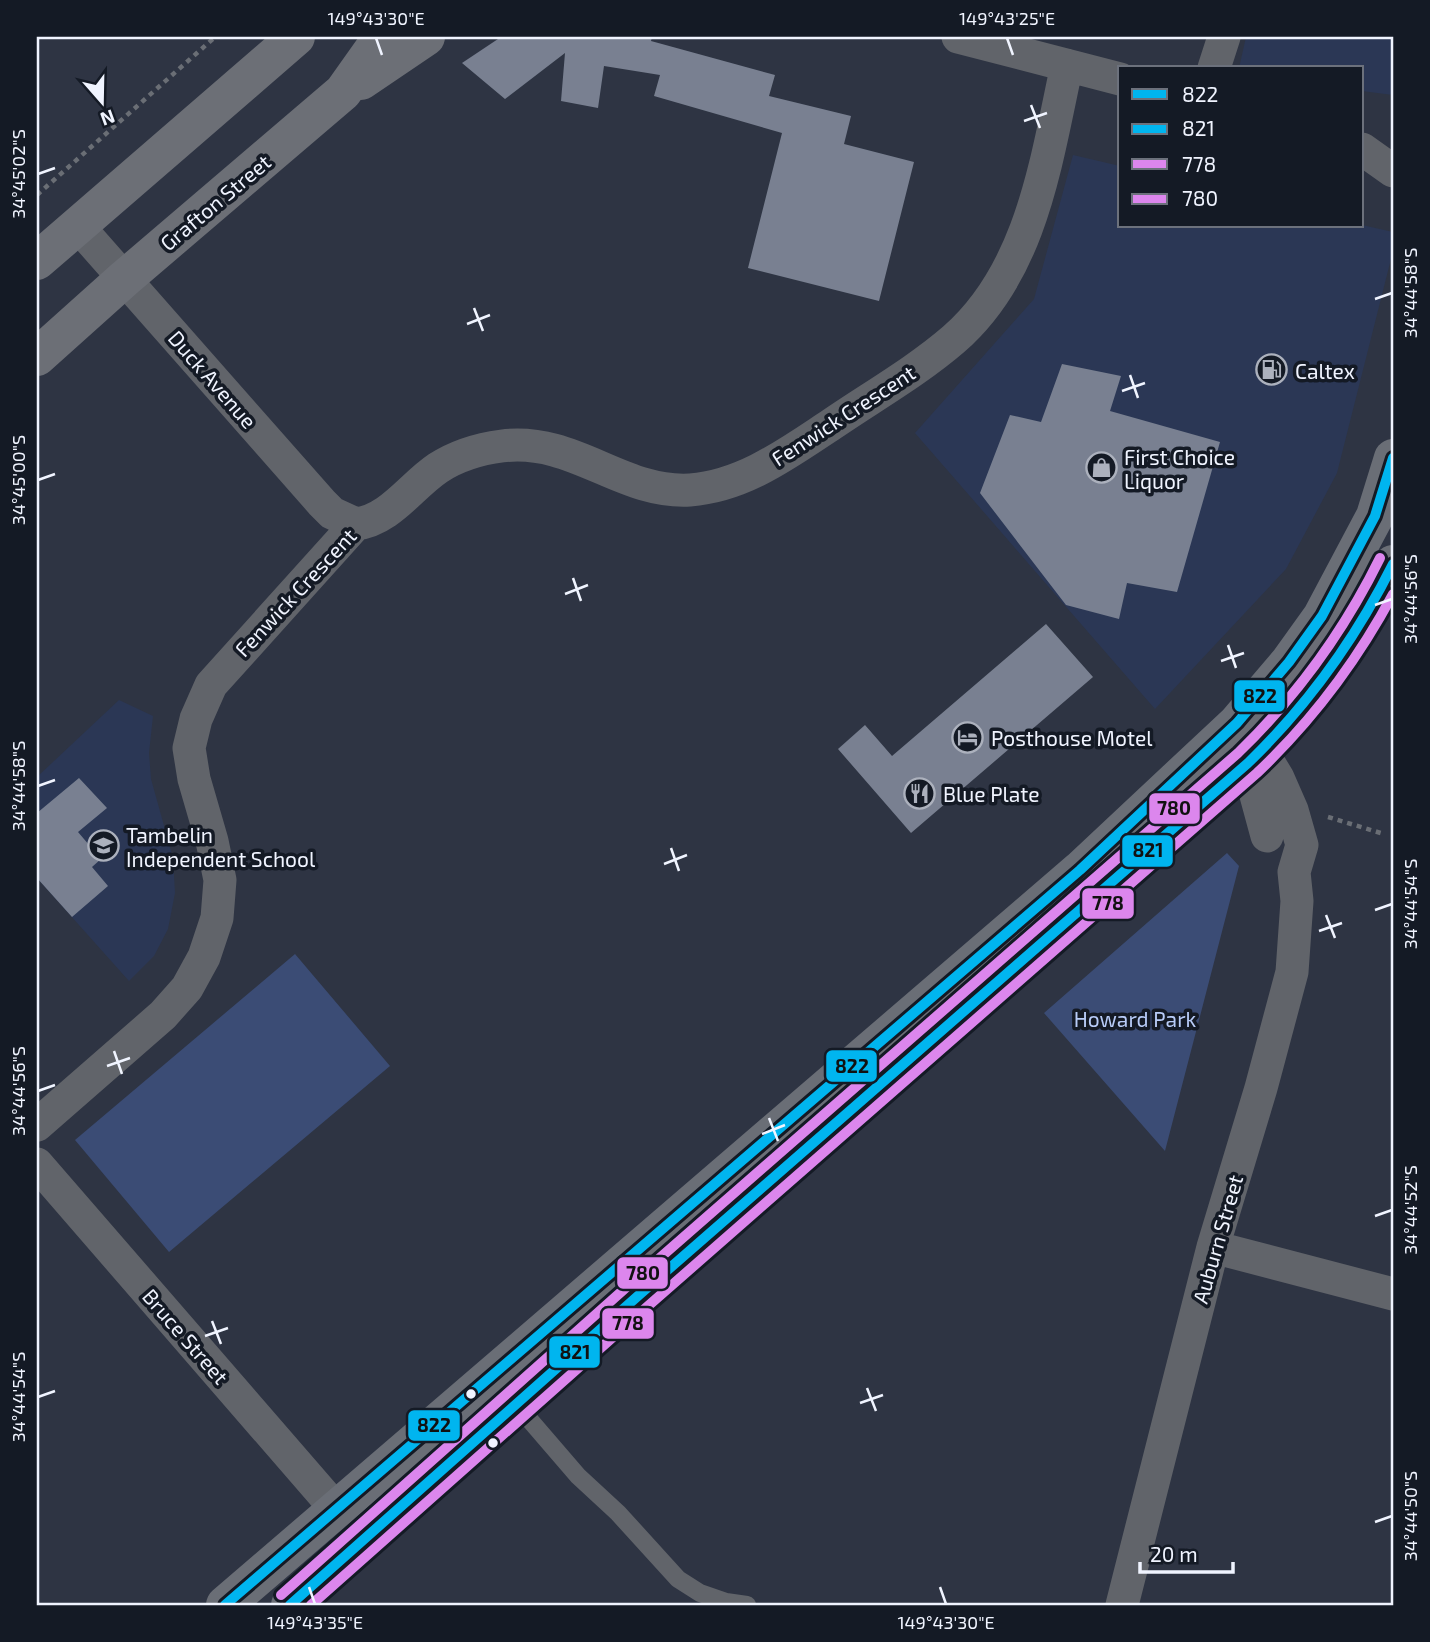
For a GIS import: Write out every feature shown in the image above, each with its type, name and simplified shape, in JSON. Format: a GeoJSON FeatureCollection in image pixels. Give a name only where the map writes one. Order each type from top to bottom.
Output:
{"type":"FeatureCollection","features":[{"type":"Feature","properties":{"kind":"main road"},"geometry":{"type":"LineString","coordinates":[[290,1605],[1241,756],[1289,662],[1322,616],[1375,516],[1393,458]]}},
{"type":"Feature","properties":{"kind":"main road"},"geometry":{"type":"LineString","coordinates":[[225,1605],[1080,870],[1289,721],[1325,677],[1355,633],[1393,564]]}},
{"type":"Feature","properties":{"kind":"street"},"geometry":{"type":"LineString","coordinates":[[37,261],[296,37]]}},
{"type":"Feature","properties":{"kind":"street","name":"Grafton Street"},"geometry":{"type":"LineString","coordinates":[[37,357],[343,92],[382,37]]}},
{"type":"Feature","properties":{"kind":"street"},"geometry":{"type":"LineString","coordinates":[[343,92],[426,37]]}},
{"type":"Feature","properties":{"kind":"street"},"geometry":{"type":"LineString","coordinates":[[958,37],[1118,78]]}},
{"type":"Feature","properties":{"kind":"street"},"geometry":{"type":"LineString","coordinates":[[1215,66],[1224,37]]}},
{"type":"Feature","properties":{"kind":"street","name":"Fenwick Crescent"},"geometry":{"type":"LineString","coordinates":[[37,1125],[163,1015],[187,988],[204,957],[217,919],[220,880],[194,779],[190,748],[196,719],[211,685],[356,524],[366,523],[380,516],[437,469],[461,455],[486,448],[538,445],[564,451],[631,481],[658,488],[688,490],[718,486],[744,477],[813,436],[928,360],[977,316],[996,291],[1010,268],[1030,217],[1067,65]]}},
{"type":"Feature","properties":{"kind":"street"},"geometry":{"type":"LineString","coordinates":[[1364,148],[1393,146]]}},
{"type":"Feature","properties":{"kind":"street"},"geometry":{"type":"LineString","coordinates":[[1364,149],[1393,171]]}},
{"type":"Feature","properties":{"kind":"street","name":"Duck Avenue"},"geometry":{"type":"LineString","coordinates":[[77,225],[332,513],[356,524]]}},
{"type":"Feature","properties":{"kind":"street"},"geometry":{"type":"LineString","coordinates":[[1241,756],[1266,836],[1294,872]]}},
{"type":"Feature","properties":{"kind":"street","name":"Auburn Street"},"geometry":{"type":"LineString","coordinates":[[1122,1605],[1213,1247],[1292,972],[1297,901],[1294,872],[1302,845],[1285,793],[1241,756]]}},
{"type":"Feature","properties":{"kind":"street","name":"Bruce Street"},"geometry":{"type":"LineString","coordinates":[[37,1164],[337,1509]]}},
{"type":"Feature","properties":{"kind":"street"},"geometry":{"type":"LineString","coordinates":[[1213,1247],[1393,1294]]}},
{"type":"Feature","properties":{"kind":"lane"},"geometry":{"type":"LineString","coordinates":[[516,1404],[569,1466],[618,1513],[678,1579],[700,1593],[726,1602],[747,1605]]}},
{"type":"Feature","properties":{"kind":"path"},"geometry":{"type":"LineString","coordinates":[[37,195],[215,37]]}},
{"type":"Feature","properties":{"kind":"shaded area"},"geometry":{"type":"Polygon","coordinates":[[[1246,37],[1393,37],[1393,95],[1364,91],[1364,66],[1239,66],[1246,37]]]}},
{"type":"Feature","properties":{"kind":"shaded area"},"geometry":{"type":"Polygon","coordinates":[[[1073,155],[1118,166],[1118,228],[1364,228],[1364,225],[1393,232],[1393,251],[1337,473],[1286,569],[1155,709],[915,433],[1034,299],[1073,155]]]}},
{"type":"Feature","properties":{"kind":"shaded area","name":"Tambelin Independent School"},"geometry":{"type":"Polygon","coordinates":[[[119,700],[153,716],[149,753],[151,779],[173,858],[175,893],[168,929],[154,956],[129,981],[37,878],[37,777],[119,700]]]}},
{"type":"Feature","properties":{"kind":"green space","name":"Howard Park"},"geometry":{"type":"Polygon","coordinates":[[[1227,853],[1239,866],[1165,1151],[1044,1013],[1227,853]]]}},
{"type":"Feature","properties":{"kind":"green space"},"geometry":{"type":"Polygon","coordinates":[[[295,954],[390,1066],[169,1252],[75,1140],[295,954]]]}},
{"type":"Feature","properties":{"kind":"building"},"geometry":{"type":"Polygon","coordinates":[[[501,37],[652,37],[651,41],[775,75],[769,96],[851,116],[844,144],[914,162],[879,301],[748,268],[782,133],[654,96],[660,75],[604,66],[598,108],[561,101],[565,53],[505,99],[462,63],[501,37]]]}},
{"type":"Feature","properties":{"kind":"building","name":"First Choice Liquor"},"geometry":{"type":"Polygon","coordinates":[[[1062,364],[1121,376],[1110,411],[1220,442],[1177,592],[1127,583],[1119,619],[1066,605],[980,493],[1010,415],[1041,422],[1062,364]]]}},
{"type":"Feature","properties":{"kind":"building","name":"Posthouse Motel"},"geometry":{"type":"Polygon","coordinates":[[[1046,624],[1093,677],[911,833],[838,749],[865,725],[892,756],[1046,624]]]}},
{"type":"Feature","properties":{"kind":"building"},"geometry":{"type":"Polygon","coordinates":[[[79,778],[107,808],[78,832],[101,859],[92,867],[108,886],[72,917],[37,878],[37,813],[79,778]]]}},
{"type":"Feature","properties":{"kind":"transit line","name":"822"},"geometry":{"type":"LineString","coordinates":[[225,1605],[1080,870],[1237,723],[1289,662],[1322,616],[1375,516],[1393,458]]}},
{"type":"Feature","properties":{"kind":"transit line","name":"780"},"geometry":{"type":"LineString","coordinates":[[281,1595],[630,1284],[1238,753],[1280,709],[1318,661],[1351,611],[1380,558]]}},
{"type":"Feature","properties":{"kind":"transit line","name":"821"},"geometry":{"type":"LineString","coordinates":[[290,1605],[639,1295],[1248,763],[1291,718],[1329,670],[1363,618],[1393,564]]}},
{"type":"Feature","properties":{"kind":"transit line","name":"778"},"geometry":{"type":"LineString","coordinates":[[311,1605],[1257,773],[1296,733],[1332,689],[1393,594]]}},
{"type":"Feature","properties":{"kind":"place","name":"Caltex"},"geometry":{"type":"Point","coordinates":[1272,370]}},
{"type":"Feature","properties":{"kind":"place","name":"First Choice Liquor"},"geometry":{"type":"Point","coordinates":[1101,468]}},
{"type":"Feature","properties":{"kind":"place","name":"Posthouse Motel"},"geometry":{"type":"Point","coordinates":[968,737]}},
{"type":"Feature","properties":{"kind":"place","name":"Blue Plate"},"geometry":{"type":"Point","coordinates":[920,793]}},
{"type":"Feature","properties":{"kind":"place","name":"Tambelin Independent School"},"geometry":{"type":"Point","coordinates":[103,846]}}]}
